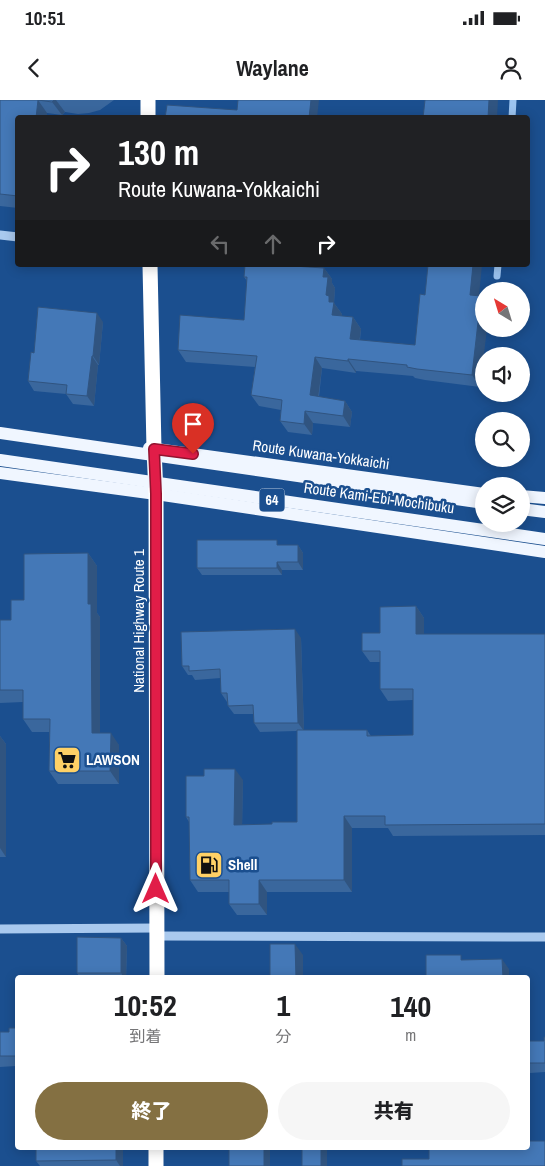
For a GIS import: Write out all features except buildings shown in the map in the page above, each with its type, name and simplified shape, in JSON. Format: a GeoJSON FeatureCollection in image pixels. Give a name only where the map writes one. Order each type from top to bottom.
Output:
{"type":"FeatureCollection","features":[{"type":"Feature","properties":{"kind":"highway"},"geometry":{"type":"LineString","coordinates":[[148,100],[148,115]]}},
{"type":"Feature","properties":{"kind":"highway","name":"National Highway Route 1"},"geometry":{"type":"LineString","coordinates":[[150,267],[156,494],[157,975]]}},
{"type":"Feature","properties":{"kind":"highway"},"geometry":{"type":"LineString","coordinates":[[156,1150],[156,1166]]}},
{"type":"Feature","properties":{"kind":"main road","name":"Route Kuwana-Yokkaichi"},"geometry":{"type":"LineString","coordinates":[[0,427],[475,493]]}},
{"type":"Feature","properties":{"kind":"main road","name":"Route Kami-Ebi-Mochibuku"},"geometry":{"type":"LineString","coordinates":[[0,433],[475,502]]}},
{"type":"Feature","properties":{"kind":"main road","name":"Route Kami-Ebi-Mochibuku"},"geometry":{"type":"LineString","coordinates":[[0,460],[545,539]]}},
{"type":"Feature","properties":{"kind":"main road"},"geometry":{"type":"LineString","coordinates":[[0,473],[156,494],[545,552]]}},
{"type":"Feature","properties":{"kind":"main road"},"geometry":{"type":"LineString","coordinates":[[530,497],[545,498]]}},
{"type":"Feature","properties":{"kind":"main road"},"geometry":{"type":"LineString","coordinates":[[530,510],[545,512]]}},
{"type":"Feature","properties":{"kind":"street"},"geometry":{"type":"LineString","coordinates":[[0,235],[15,237]]}},
{"type":"Feature","properties":{"kind":"street"},"geometry":{"type":"LineString","coordinates":[[0,929],[545,937]]}},
{"type":"Feature","properties":{"kind":"waterway"},"geometry":{"type":"LineString","coordinates":[[512,115],[513,100]]}},
{"type":"Feature","properties":{"kind":"waterway"},"geometry":{"type":"LineString","coordinates":[[497,276],[498,267]]}},
{"type":"Feature","properties":{"kind":"place","name":"LAWSON"},"geometry":{"type":"Point","coordinates":[67,760]}},
{"type":"Feature","properties":{"kind":"place","name":"Shell"},"geometry":{"type":"Point","coordinates":[209,865]}},
{"type":"Feature","properties":{"kind":"route"},"geometry":{"type":"LineString","coordinates":[[156,889],[156,494],[154,449],[193,454]]}}]}
